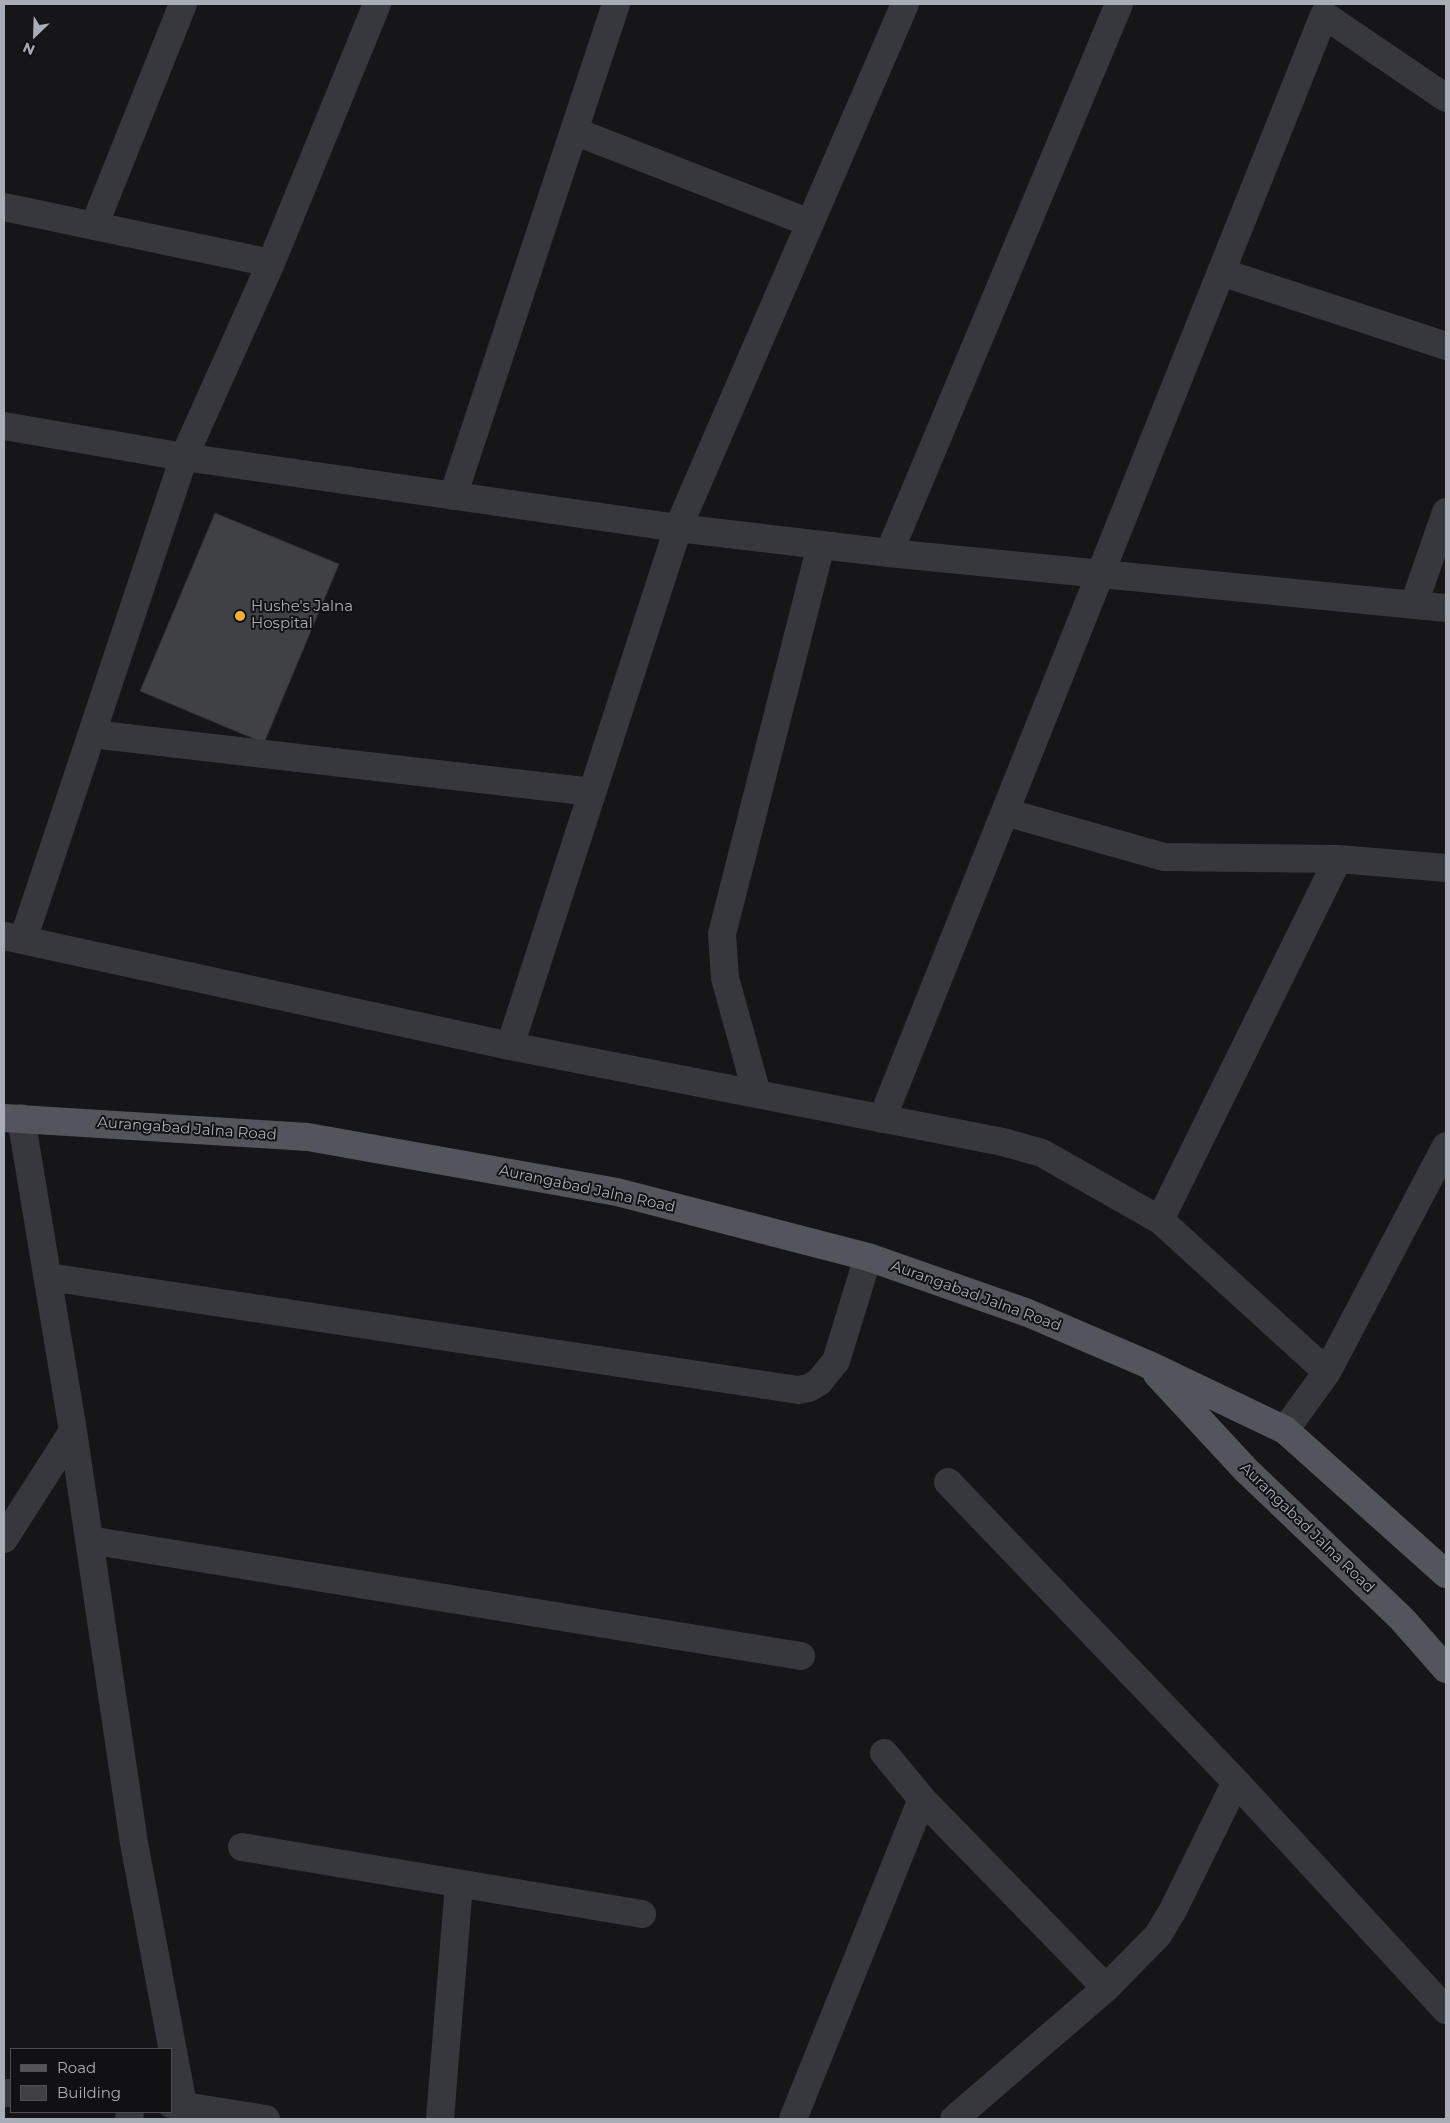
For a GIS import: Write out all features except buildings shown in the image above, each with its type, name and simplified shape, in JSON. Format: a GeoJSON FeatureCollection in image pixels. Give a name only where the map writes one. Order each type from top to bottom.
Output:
{"type":"FeatureCollection","features":[{"type":"Feature","properties":{"kind":"main road","name":"Aurangabad Jalna Road"},"geometry":{"type":"LineString","coordinates":[[12,1118],[308,1137],[617,1192],[868,1257],[1028,1313],[1147,1364],[1285,1430],[1446,1574]]}},
{"type":"Feature","properties":{"kind":"main road","name":"Aurangabad Jalna Road"},"geometry":{"type":"LineString","coordinates":[[1147,1364],[1246,1470],[1402,1619],[1446,1669]]}},
{"type":"Feature","properties":{"kind":"street"},"geometry":{"type":"LineString","coordinates":[[94,226],[183,4]]}},
{"type":"Feature","properties":{"kind":"street"},"geometry":{"type":"LineString","coordinates":[[377,4],[271,263],[184,457],[92,734],[14,938],[510,1046],[1024,1146],[1056,1160],[1160,1220],[1327,1372]]}},
{"type":"Feature","properties":{"kind":"street"},"geometry":{"type":"LineString","coordinates":[[453,496],[616,4]]}},
{"type":"Feature","properties":{"kind":"street"},"geometry":{"type":"LineString","coordinates":[[510,1046],[678,528],[905,4]]}},
{"type":"Feature","properties":{"kind":"street"},"geometry":{"type":"LineString","coordinates":[[889,553],[1119,4]]}},
{"type":"Feature","properties":{"kind":"street"},"geometry":{"type":"LineString","coordinates":[[882,1119],[1324,15],[1446,98]]}},
{"type":"Feature","properties":{"kind":"street"},"geometry":{"type":"LineString","coordinates":[[574,131],[810,223]]}},
{"type":"Feature","properties":{"kind":"street"},"geometry":{"type":"LineString","coordinates":[[4,207],[271,263]]}},
{"type":"Feature","properties":{"kind":"street"},"geometry":{"type":"LineString","coordinates":[[1221,272],[1446,346]]}},
{"type":"Feature","properties":{"kind":"street"},"geometry":{"type":"LineString","coordinates":[[4,426],[184,457],[678,528],[889,553],[1446,608]]}},
{"type":"Feature","properties":{"kind":"street"},"geometry":{"type":"LineString","coordinates":[[1414,604],[1446,512]]}},
{"type":"Feature","properties":{"kind":"street"},"geometry":{"type":"LineString","coordinates":[[757,1094],[725,978],[722,958],[722,934],[820,545]]}},
{"type":"Feature","properties":{"kind":"street"},"geometry":{"type":"LineString","coordinates":[[92,734],[592,792]]}},
{"type":"Feature","properties":{"kind":"street"},"geometry":{"type":"LineString","coordinates":[[1005,812],[1164,857],[1338,859],[1446,868]]}},
{"type":"Feature","properties":{"kind":"street"},"geometry":{"type":"LineString","coordinates":[[1160,1220],[1338,859]]}},
{"type":"Feature","properties":{"kind":"street"},"geometry":{"type":"LineString","coordinates":[[12,1118],[48,1277],[73,1431],[134,1843],[168,2048]]}},
{"type":"Feature","properties":{"kind":"street"},"geometry":{"type":"LineString","coordinates":[[1285,1430],[1327,1372],[1446,1146]]}},
{"type":"Feature","properties":{"kind":"street"},"geometry":{"type":"LineString","coordinates":[[48,1277],[798,1390],[809,1388],[819,1382],[836,1361],[868,1257]]}},
{"type":"Feature","properties":{"kind":"street"},"geometry":{"type":"LineString","coordinates":[[4,1539],[73,1431]]}},
{"type":"Feature","properties":{"kind":"street"},"geometry":{"type":"LineString","coordinates":[[948,1482],[1236,1782],[1446,2010]]}},
{"type":"Feature","properties":{"kind":"street"},"geometry":{"type":"LineString","coordinates":[[89,1540],[801,1656]]}},
{"type":"Feature","properties":{"kind":"street"},"geometry":{"type":"LineString","coordinates":[[884,1753],[922,1799],[1106,1988]]}},
{"type":"Feature","properties":{"kind":"street"},"geometry":{"type":"LineString","coordinates":[[954,2119],[1106,1988],[1158,1935],[1166,1923],[1236,1782]]}},
{"type":"Feature","properties":{"kind":"street"},"geometry":{"type":"LineString","coordinates":[[793,2119],[922,1799]]}},
{"type":"Feature","properties":{"kind":"street"},"geometry":{"type":"LineString","coordinates":[[242,1847],[642,1914]]}},
{"type":"Feature","properties":{"kind":"street"},"geometry":{"type":"LineString","coordinates":[[440,2119],[459,1884]]}},
{"type":"Feature","properties":{"kind":"street"},"geometry":{"type":"LineString","coordinates":[[172,2075],[177,2105],[266,2119]]}},
{"type":"Feature","properties":{"kind":"place","name":"Hushe's Jalna Hospital"},"geometry":{"type":"Point","coordinates":[240,616]}}]}
